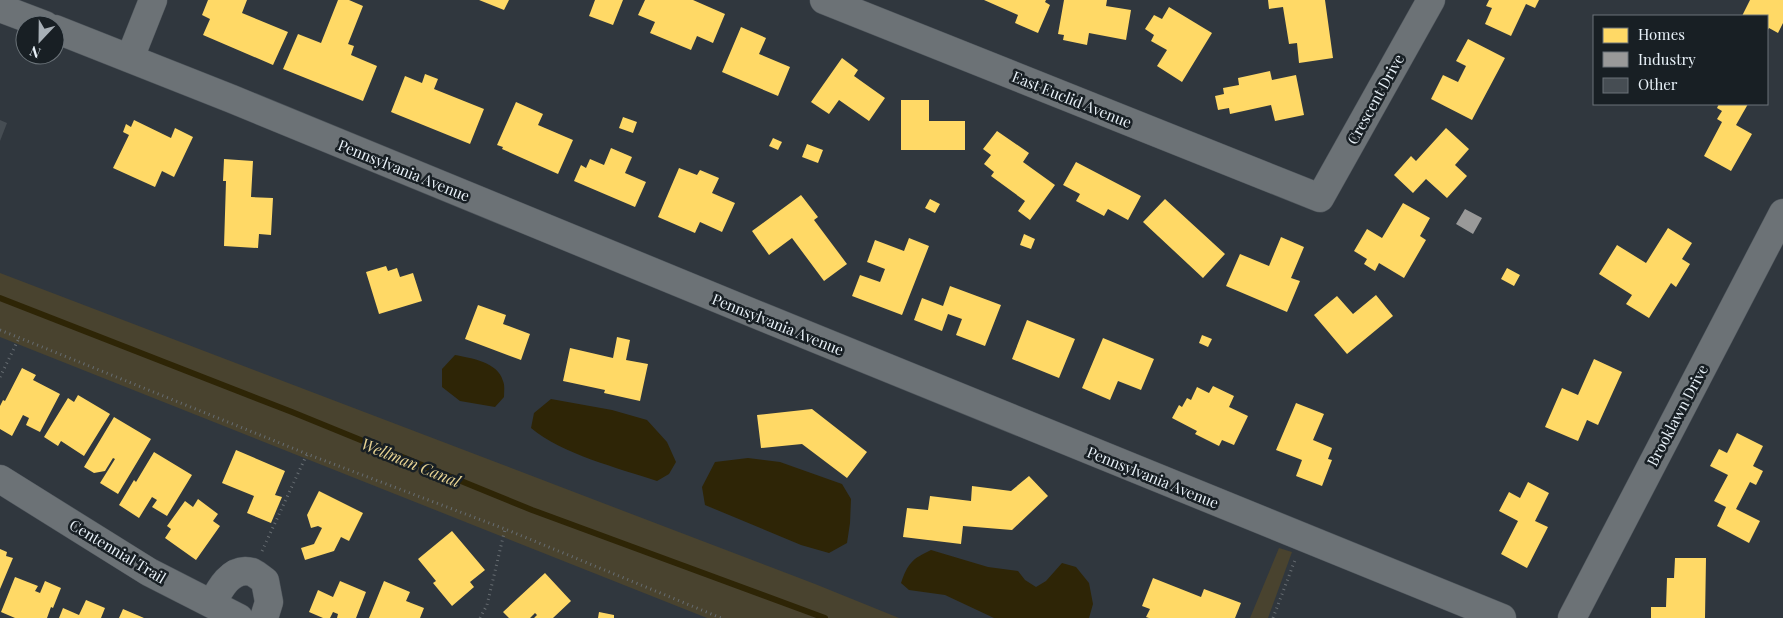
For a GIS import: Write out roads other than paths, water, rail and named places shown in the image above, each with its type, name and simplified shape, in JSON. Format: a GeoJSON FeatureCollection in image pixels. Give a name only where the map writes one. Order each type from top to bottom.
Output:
{"type":"FeatureCollection","features":[{"type":"Feature","properties":{"kind":"street"},"geometry":{"type":"LineString","coordinates":[[130,58],[153,0]]}},
{"type":"Feature","properties":{"kind":"street","name":"East Euclid Avenue"},"geometry":{"type":"LineString","coordinates":[[824,0],[1320,198]]}},
{"type":"Feature","properties":{"kind":"street","name":"Crescent Drive"},"geometry":{"type":"LineString","coordinates":[[1320,198],[1430,0]]}},
{"type":"Feature","properties":{"kind":"street"},"geometry":{"type":"LineString","coordinates":[[0,8],[19,15]]}},
{"type":"Feature","properties":{"kind":"street","name":"Pennsylvania Avenue"},"geometry":{"type":"LineString","coordinates":[[65,33],[1304,538],[1487,615]]}},
{"type":"Feature","properties":{"kind":"street","name":"Brooklawn Drive"},"geometry":{"type":"LineString","coordinates":[[1572,618],[1783,212]]}},
{"type":"Feature","properties":{"kind":"street","name":"Centennial Trail"},"geometry":{"type":"LineString","coordinates":[[0,479],[149,572],[239,618]]}},
{"type":"Feature","properties":{"kind":"street"},"geometry":{"type":"LineString","coordinates":[[212,604],[222,585],[239,572],[251,572],[265,581],[269,602],[264,618]]}},
{"type":"Feature","properties":{"kind":"waterway","name":"Wellman Canal"},"geometry":{"type":"LineString","coordinates":[[0,298],[292,412],[532,510],[825,618]]}}]}
